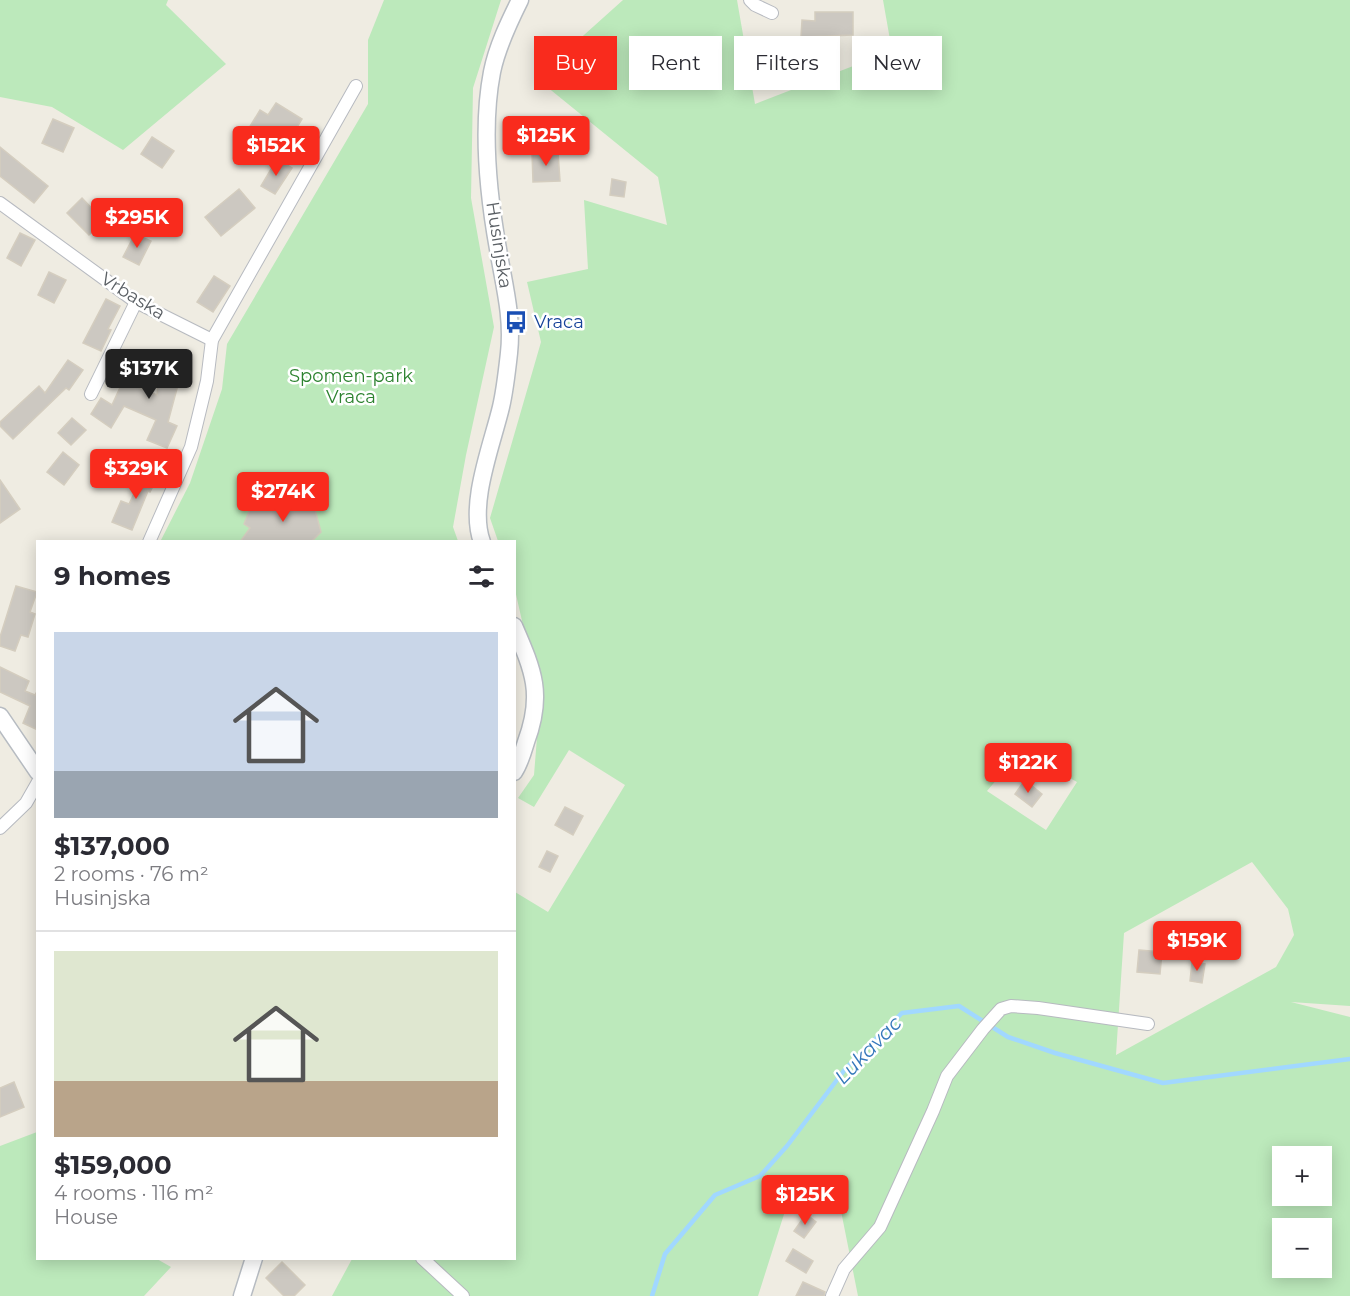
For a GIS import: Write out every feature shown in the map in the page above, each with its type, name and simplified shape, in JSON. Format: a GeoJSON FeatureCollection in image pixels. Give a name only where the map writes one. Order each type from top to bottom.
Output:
{"type":"FeatureCollection","features":[{"type":"Feature","properties":{"kind":"main road","name":"Husinjska"},"geometry":{"type":"LineString","coordinates":[[480,535],[480,497],[501,404],[511,330],[509,303],[498,248],[488,171],[488,102],[492,70],[508,24],[520,0]]}},
{"type":"Feature","properties":{"kind":"main road"},"geometry":{"type":"LineString","coordinates":[[516,631],[531,667],[535,688],[535,706],[531,728],[516,767]]}},
{"type":"Feature","properties":{"kind":"main road"},"geometry":{"type":"LineString","coordinates":[[0,717],[36,769]]}},
{"type":"Feature","properties":{"kind":"main road"},"geometry":{"type":"LineString","coordinates":[[242,1296],[253,1260]]}},
{"type":"Feature","properties":{"kind":"street"},"geometry":{"type":"LineString","coordinates":[[750,0],[772,13]]}},
{"type":"Feature","properties":{"kind":"street"},"geometry":{"type":"LineString","coordinates":[[150,540],[191,447],[207,381],[212,340],[356,86]]}},
{"type":"Feature","properties":{"kind":"street","name":"Vrbaska"},"geometry":{"type":"LineString","coordinates":[[0,203],[136,302],[212,340]]}},
{"type":"Feature","properties":{"kind":"street"},"geometry":{"type":"LineString","coordinates":[[91,393],[136,302]]}},
{"type":"Feature","properties":{"kind":"street"},"geometry":{"type":"LineString","coordinates":[[0,828],[26,803],[36,786]]}},
{"type":"Feature","properties":{"kind":"street"},"geometry":{"type":"LineString","coordinates":[[832,1296],[844,1269],[880,1227],[947,1076],[982,1029],[1001,1009],[1011,1006],[1148,1024]]}},
{"type":"Feature","properties":{"kind":"street"},"geometry":{"type":"LineString","coordinates":[[424,1260],[463,1296]]}},
{"type":"Feature","properties":{"kind":"green space"},"geometry":{"type":"Polygon","coordinates":[[[0,0],[168,0],[166,5],[226,64],[123,150],[52,107],[0,97],[0,0]]]}},
{"type":"Feature","properties":{"kind":"green space","name":"Spomen-park Vraca"},"geometry":{"type":"Polygon","coordinates":[[[384,0],[501,0],[473,88],[471,198],[494,327],[453,527],[458,540],[161,540],[190,483],[222,389],[227,344],[368,104],[368,40],[384,0]]]}},
{"type":"Feature","properties":{"kind":"green space"},"geometry":{"type":"Polygon","coordinates":[[[623,0],[737,0],[743,36],[734,36],[734,90],[753,90],[755,104],[791,90],[840,90],[840,71],[852,66],[852,90],[942,90],[942,36],[889,36],[883,0],[1350,0],[1350,1006],[1291,1002],[1350,1017],[1350,1296],[858,1296],[835,1181],[786,1208],[758,1296],[332,1296],[351,1260],[516,1260],[516,893],[548,912],[625,785],[569,750],[534,807],[518,798],[534,775],[540,700],[516,594],[516,540],[498,540],[490,518],[541,342],[527,282],[588,269],[584,200],[667,225],[658,177],[551,90],[617,90],[617,36],[583,36],[623,0]],[[1021,751],[987,791],[1046,830],[1077,782],[1021,751]],[[1252,862],[1124,933],[1116,1055],[1276,967],[1294,935],[1288,909],[1252,862]]]}},
{"type":"Feature","properties":{"kind":"green space"},"geometry":{"type":"Polygon","coordinates":[[[36,1132],[36,1260],[159,1260],[171,1267],[144,1296],[0,1296],[0,1146],[36,1132]]]}},
{"type":"Feature","properties":{"kind":"building"},"geometry":{"type":"Polygon","coordinates":[[[815,12],[853,12],[853,35],[801,36],[802,20],[815,21],[815,12]]]}},
{"type":"Feature","properties":{"kind":"building"},"geometry":{"type":"Polygon","coordinates":[[[276,103],[302,119],[293,134],[283,128],[274,143],[249,128],[260,110],[268,115],[276,103]]]}},
{"type":"Feature","properties":{"kind":"building"},"geometry":{"type":"Polygon","coordinates":[[[53,119],[74,128],[63,152],[42,143],[53,119]]]}},
{"type":"Feature","properties":{"kind":"building"},"geometry":{"type":"Polygon","coordinates":[[[152,137],[174,151],[162,168],[141,154],[152,137]]]}},
{"type":"Feature","properties":{"kind":"building"},"geometry":{"type":"Polygon","coordinates":[[[0,147],[48,186],[34,203],[0,176],[0,147]]]}},
{"type":"Feature","properties":{"kind":"building"},"geometry":{"type":"Polygon","coordinates":[[[558,152],[560,181],[533,182],[532,153],[558,152]]]}},
{"type":"Feature","properties":{"kind":"building"},"geometry":{"type":"Polygon","coordinates":[[[277,159],[292,168],[275,194],[261,186],[277,159]]]}},
{"type":"Feature","properties":{"kind":"building"},"geometry":{"type":"Polygon","coordinates":[[[612,179],[626,182],[624,197],[610,195],[612,179]]]}},
{"type":"Feature","properties":{"kind":"building"},"geometry":{"type":"Polygon","coordinates":[[[239,189],[255,208],[221,236],[205,217],[239,189]]]}},
{"type":"Feature","properties":{"kind":"building"},"geometry":{"type":"Polygon","coordinates":[[[82,198],[104,221],[89,235],[67,213],[82,198]]]}},
{"type":"Feature","properties":{"kind":"building"},"geometry":{"type":"Polygon","coordinates":[[[20,233],[35,240],[21,266],[7,258],[20,233]]]}},
{"type":"Feature","properties":{"kind":"building"},"geometry":{"type":"Polygon","coordinates":[[[135,234],[151,241],[139,265],[123,257],[135,234]]]}},
{"type":"Feature","properties":{"kind":"building"},"geometry":{"type":"Polygon","coordinates":[[[49,272],[66,280],[54,303],[38,295],[49,272]]]}},
{"type":"Feature","properties":{"kind":"building"},"geometry":{"type":"Polygon","coordinates":[[[214,276],[230,286],[213,312],[197,302],[214,276]]]}},
{"type":"Feature","properties":{"kind":"building"},"geometry":{"type":"Polygon","coordinates":[[[106,299],[120,306],[108,329],[111,330],[101,351],[83,343],[106,299]]]}},
{"type":"Feature","properties":{"kind":"building"},"geometry":{"type":"Polygon","coordinates":[[[161,351],[185,353],[183,381],[179,381],[168,422],[177,426],[167,448],[147,440],[156,420],[124,406],[111,428],[91,414],[101,398],[112,405],[123,381],[157,395],[161,351]]]}},
{"type":"Feature","properties":{"kind":"building"},"geometry":{"type":"Polygon","coordinates":[[[68,360],[83,370],[69,390],[66,388],[13,439],[0,426],[0,422],[39,386],[45,393],[68,360]]]}},
{"type":"Feature","properties":{"kind":"building"},"geometry":{"type":"Polygon","coordinates":[[[72,418],[86,430],[71,445],[58,433],[72,418]]]}},
{"type":"Feature","properties":{"kind":"building"},"geometry":{"type":"Polygon","coordinates":[[[63,452],[79,465],[64,485],[47,472],[63,452]]]}},
{"type":"Feature","properties":{"kind":"building"},"geometry":{"type":"Polygon","coordinates":[[[147,466],[160,472],[150,492],[148,491],[132,530],[112,522],[121,501],[129,504],[147,466]]]}},
{"type":"Feature","properties":{"kind":"building"},"geometry":{"type":"Polygon","coordinates":[[[0,480],[20,509],[0,523],[0,480]]]}},
{"type":"Feature","properties":{"kind":"building"},"geometry":{"type":"Polygon","coordinates":[[[296,499],[297,503],[313,502],[321,532],[313,540],[241,540],[250,528],[244,524],[250,509],[277,505],[276,501],[296,499]]]}},
{"type":"Feature","properties":{"kind":"building"},"geometry":{"type":"Polygon","coordinates":[[[16,586],[36,592],[30,612],[35,614],[28,637],[21,635],[15,651],[0,646],[0,637],[16,586]]]}},
{"type":"Feature","properties":{"kind":"building"},"geometry":{"type":"Polygon","coordinates":[[[0,667],[29,681],[25,691],[35,695],[36,693],[36,729],[23,723],[30,706],[0,692],[0,667]]]}},
{"type":"Feature","properties":{"kind":"building"},"geometry":{"type":"Polygon","coordinates":[[[1025,780],[1042,794],[1032,807],[1015,794],[1025,780]]]}},
{"type":"Feature","properties":{"kind":"building"},"geometry":{"type":"Polygon","coordinates":[[[565,807],[583,816],[573,835],[555,825],[565,807]]]}},
{"type":"Feature","properties":{"kind":"building"},"geometry":{"type":"Polygon","coordinates":[[[547,851],[558,856],[550,872],[539,867],[547,851]]]}},
{"type":"Feature","properties":{"kind":"building"},"geometry":{"type":"Polygon","coordinates":[[[1139,950],[1162,952],[1160,974],[1137,972],[1139,950]]]}},
{"type":"Feature","properties":{"kind":"building"},"geometry":{"type":"Polygon","coordinates":[[[1192,962],[1205,964],[1202,983],[1190,981],[1192,962]]]}},
{"type":"Feature","properties":{"kind":"building"},"geometry":{"type":"Polygon","coordinates":[[[14,1082],[24,1107],[0,1117],[0,1088],[14,1082]]]}},
{"type":"Feature","properties":{"kind":"building"},"geometry":{"type":"Polygon","coordinates":[[[806,1214],[816,1222],[804,1238],[794,1231],[806,1214]]]}},
{"type":"Feature","properties":{"kind":"building"},"geometry":{"type":"Polygon","coordinates":[[[793,1249],[813,1261],[806,1273],[786,1261],[793,1249]]]}},
{"type":"Feature","properties":{"kind":"building"},"geometry":{"type":"Polygon","coordinates":[[[282,1262],[305,1285],[294,1296],[284,1296],[266,1278],[282,1262]]]}},
{"type":"Feature","properties":{"kind":"building"},"geometry":{"type":"Polygon","coordinates":[[[803,1282],[825,1292],[824,1296],[796,1296],[803,1282]]]}},
{"type":"Feature","properties":{"kind":"waterway","name":"Lukavac"},"geometry":{"type":"LineString","coordinates":[[652,1296],[665,1254],[715,1195],[760,1176],[787,1146],[846,1068],[902,1013],[959,1006],[1008,1037],[1055,1053],[1163,1083],[1350,1059]]}},
{"type":"Feature","properties":{"kind":"place","name":"Vraca"},"geometry":{"type":"Point","coordinates":[516,322]}}]}
